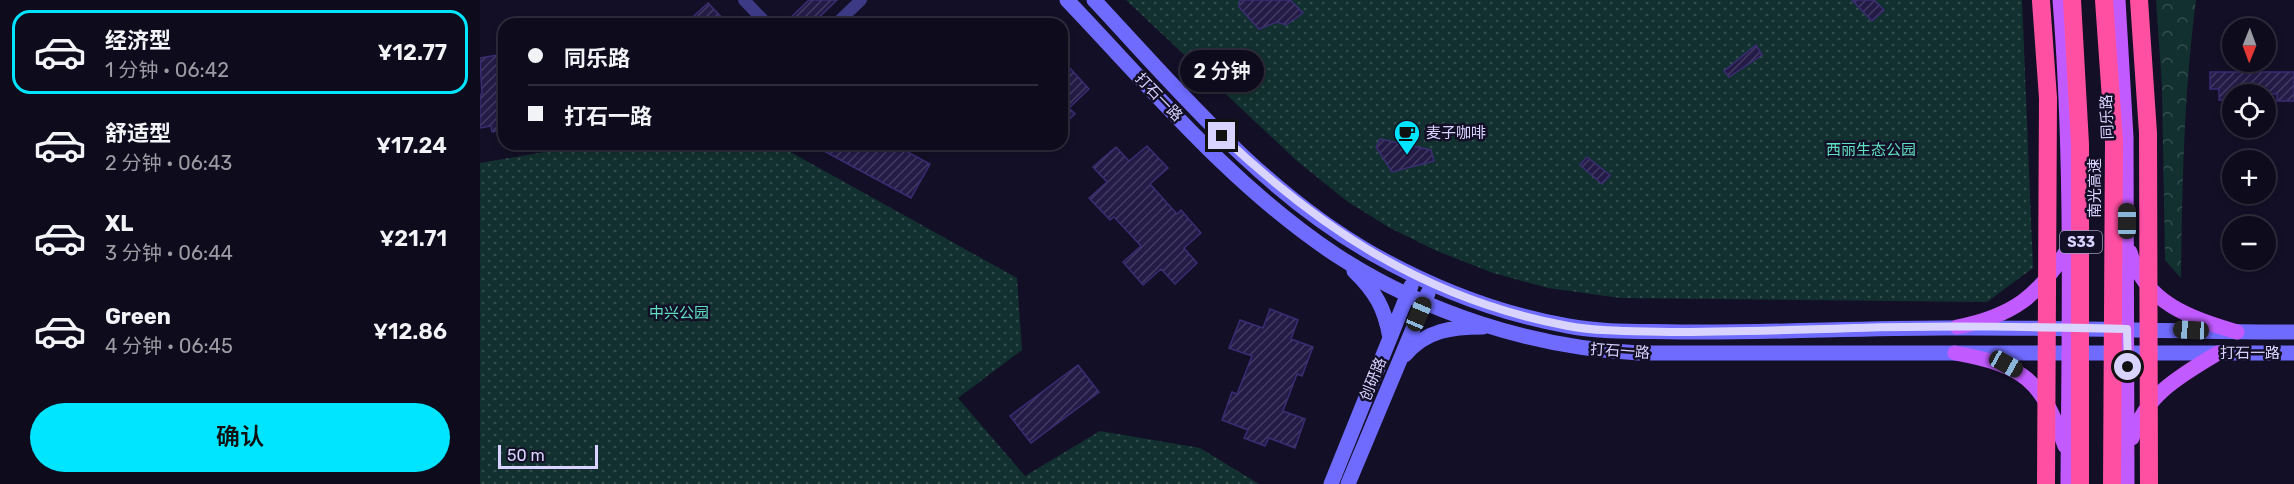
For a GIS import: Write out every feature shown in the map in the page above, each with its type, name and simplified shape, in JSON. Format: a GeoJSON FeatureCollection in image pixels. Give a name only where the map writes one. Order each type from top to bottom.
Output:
{"type":"FeatureCollection","features":[{"type":"Feature","properties":{"kind":"highway","name":"南光高速"},"geometry":{"type":"LineString","coordinates":[[2072,0],[2080,144],[2080,484]]}},
{"type":"Feature","properties":{"kind":"highway","name":"南光高速"},"geometry":{"type":"LineString","coordinates":[[2104,0],[2114,142],[2112,484]]}},
{"type":"Feature","properties":{"kind":"highway"},"geometry":{"type":"LineString","coordinates":[[2139,0],[2148,133],[2149,484]]}},
{"type":"Feature","properties":{"kind":"highway"},"geometry":{"type":"LineString","coordinates":[[2041,1],[2048,98],[2046,484]]}},
{"type":"Feature","properties":{"kind":"main road","name":"打石一路"},"geometry":{"type":"LineString","coordinates":[[1067,0],[1232,171],[1290,221],[1336,255],[1425,301],[1495,327],[1554,344],[1607,351],[1738,355],[2294,353]]}},
{"type":"Feature","properties":{"kind":"main road","name":"打石一路"},"geometry":{"type":"LineString","coordinates":[[1094,0],[1222,136],[1277,187],[1345,237],[1416,275],[1514,312],[1595,330],[1756,333],[1957,327],[2294,332]]}},
{"type":"Feature","properties":{"kind":"main road"},"geometry":{"type":"LineString","coordinates":[[2060,0],[2065,70],[2069,247],[2068,484]]}},
{"type":"Feature","properties":{"kind":"main road","name":"同乐路"},"geometry":{"type":"LineString","coordinates":[[2118,0],[2127,137],[2127,484]]}},
{"type":"Feature","properties":{"kind":"main road"},"geometry":{"type":"LineString","coordinates":[[2127,242],[2133,263],[2141,277],[2167,303],[2189,317],[2237,332]]}},
{"type":"Feature","properties":{"kind":"main road"},"geometry":{"type":"LineString","coordinates":[[1957,327],[1998,317],[2024,302],[2043,285],[2069,247]]}},
{"type":"Feature","properties":{"kind":"main road"},"geometry":{"type":"LineString","coordinates":[[1336,255],[1377,296],[1383,308],[1390,338]]}},
{"type":"Feature","properties":{"kind":"main road","name":"创研路"},"geometry":{"type":"LineString","coordinates":[[1331,484],[1416,275]]}},
{"type":"Feature","properties":{"kind":"main road","name":"创研路"},"geometry":{"type":"LineString","coordinates":[[1348,484],[1432,282]]}},
{"type":"Feature","properties":{"kind":"main road"},"geometry":{"type":"LineString","coordinates":[[1397,364],[1412,346],[1437,331],[1458,327],[1495,327]]}},
{"type":"Feature","properties":{"kind":"main road"},"geometry":{"type":"LineString","coordinates":[[1955,353],[2006,364],[2035,386],[2055,418],[2068,456]]}},
{"type":"Feature","properties":{"kind":"main road"},"geometry":{"type":"LineString","coordinates":[[2127,452],[2140,415],[2156,396],[2170,383],[2218,353]]}},
{"type":"Feature","properties":{"kind":"street"},"geometry":{"type":"LineString","coordinates":[[744,0],[761,18]]}},
{"type":"Feature","properties":{"kind":"street"},"geometry":{"type":"LineString","coordinates":[[842,18],[861,0]]}},
{"type":"Feature","properties":{"kind":"green space","name":"西丽生态公园"},"geometry":{"type":"Polygon","coordinates":[[[1126,0],[2022,0],[2033,268],[1987,302],[1620,298],[1548,288],[1493,273],[1437,251],[1390,228],[1348,202],[1297,161],[1126,0]]]}},
{"type":"Feature","properties":{"kind":"green space"},"geometry":{"type":"Polygon","coordinates":[[[2156,0],[2196,0],[2186,104],[2181,278],[2165,260],[2162,87],[2156,0]]]}},
{"type":"Feature","properties":{"kind":"green space","name":"中兴公园"},"geometry":{"type":"Polygon","coordinates":[[[555,150],[787,150],[1017,278],[1022,350],[958,398],[1025,476],[1100,431],[1200,448],[1259,484],[480,484],[480,163],[555,150]]]}},
{"type":"Feature","properties":{"kind":"building"},"geometry":{"type":"Polygon","coordinates":[[[809,0],[837,0],[818,18],[790,18],[809,0]]]}},
{"type":"Feature","properties":{"kind":"building"},"geometry":{"type":"Polygon","coordinates":[[[1240,0],[1290,0],[1303,13],[1286,25],[1277,22],[1259,29],[1239,7],[1240,0]]]}},
{"type":"Feature","properties":{"kind":"building"},"geometry":{"type":"Polygon","coordinates":[[[1852,0],[1874,0],[1884,10],[1872,21],[1852,0]]]}},
{"type":"Feature","properties":{"kind":"building"},"geometry":{"type":"Polygon","coordinates":[[[708,3],[722,18],[692,18],[708,3]]]}},
{"type":"Feature","properties":{"kind":"building"},"geometry":{"type":"Polygon","coordinates":[[[1756,45],[1762,55],[1729,77],[1724,71],[1756,45]]]}},
{"type":"Feature","properties":{"kind":"building"},"geometry":{"type":"Polygon","coordinates":[[[498,55],[498,131],[492,132],[491,126],[480,128],[480,95],[482,94],[480,58],[498,55]]]}},
{"type":"Feature","properties":{"kind":"building"},"geometry":{"type":"Polygon","coordinates":[[[1068,68],[1089,89],[1069,108],[1075,114],[1068,120],[1068,68]]]}},
{"type":"Feature","properties":{"kind":"building"},"geometry":{"type":"Polygon","coordinates":[[[2210,72],[2294,72],[2294,101],[2277,101],[2276,84],[2222,84],[2222,100],[2219,100],[2219,89],[2210,89],[2210,72]]]}},
{"type":"Feature","properties":{"kind":"building","name":"麦子咖啡"},"geometry":{"type":"Polygon","coordinates":[[[1380,139],[1431,150],[1434,161],[1392,172],[1376,147],[1380,139]]]}},
{"type":"Feature","properties":{"kind":"building"},"geometry":{"type":"Polygon","coordinates":[[[1147,146],[1168,168],[1150,184],[1177,214],[1181,210],[1201,233],[1184,248],[1197,263],[1175,284],[1161,269],[1143,285],[1123,262],[1141,246],[1114,217],[1110,220],[1089,198],[1107,182],[1093,167],[1103,158],[1116,147],[1129,161],[1147,146]]]}},
{"type":"Feature","properties":{"kind":"building"},"geometry":{"type":"Polygon","coordinates":[[[822,150],[904,150],[930,164],[911,198],[822,150]]]}},
{"type":"Feature","properties":{"kind":"building"},"geometry":{"type":"Polygon","coordinates":[[[1587,157],[1610,175],[1602,184],[1580,165],[1587,157]]]}},
{"type":"Feature","properties":{"kind":"building"},"geometry":{"type":"Polygon","coordinates":[[[1270,309],[1298,320],[1291,339],[1313,347],[1302,376],[1297,374],[1283,411],[1305,419],[1295,448],[1269,438],[1265,446],[1244,438],[1248,430],[1222,420],[1232,392],[1237,394],[1252,356],[1229,348],[1240,320],[1263,328],[1270,309]]]}},
{"type":"Feature","properties":{"kind":"building"},"geometry":{"type":"Polygon","coordinates":[[[1078,365],[1099,392],[1031,443],[1010,416],[1078,365]]]}},
{"type":"Feature","properties":{"kind":"place","name":"麦子咖啡"},"geometry":{"type":"Point","coordinates":[1407,156]}},
{"type":"Feature","properties":{"kind":"route"},"geometry":{"type":"LineString","coordinates":[[1222,136],[1277,187],[1325,224],[1369,252],[1396,267],[1488,305],[1540,320],[1595,330],[1619,331],[1756,333],[1860,328],[2127,329],[2128,367]]}}]}
